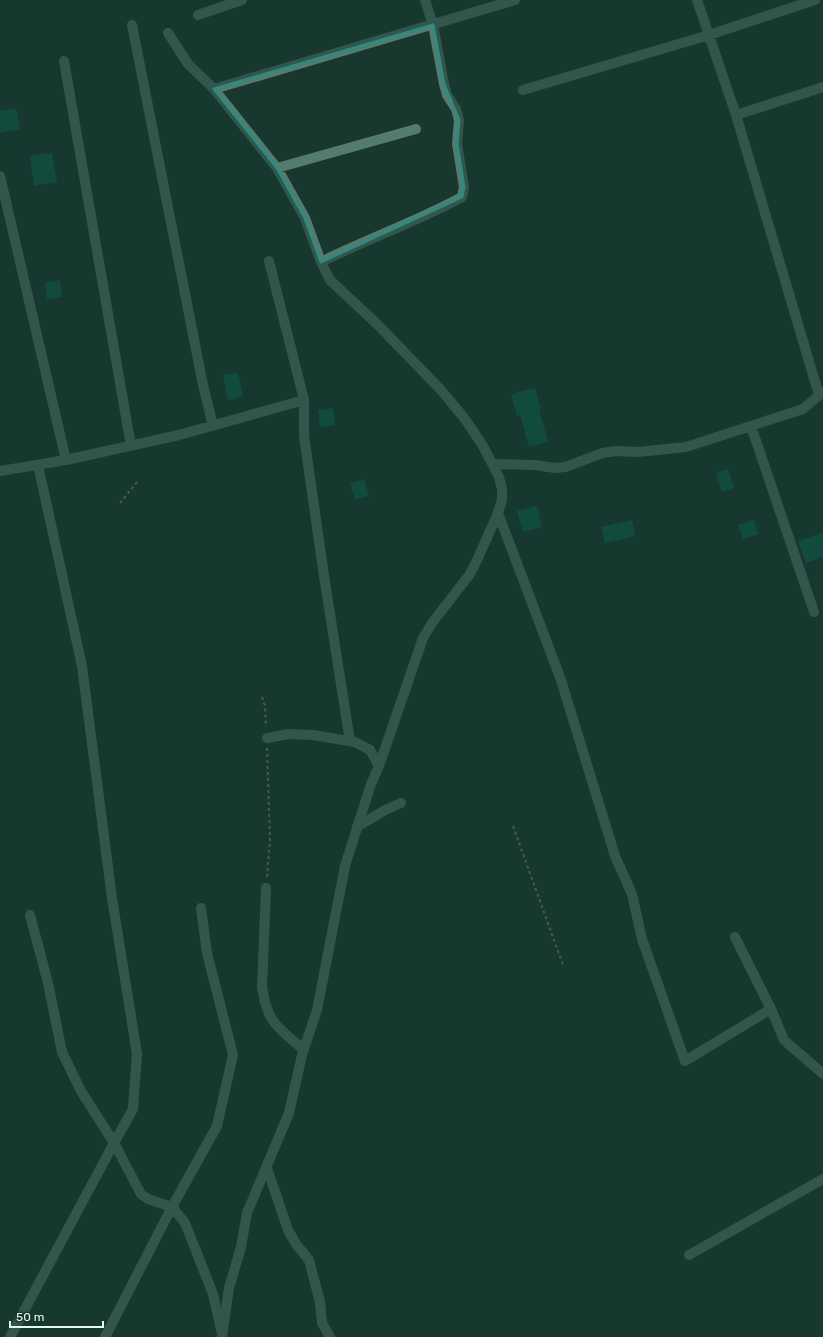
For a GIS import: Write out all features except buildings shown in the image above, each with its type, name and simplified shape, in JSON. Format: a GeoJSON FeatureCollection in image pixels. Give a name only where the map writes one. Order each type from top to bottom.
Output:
{"type":"FeatureCollection","features":[{"type":"Feature","properties":{"kind":"street"},"geometry":{"type":"LineString","coordinates":[[198,15],[242,0]]}},
{"type":"Feature","properties":{"kind":"street"},"geometry":{"type":"LineString","coordinates":[[321,262],[462,197],[464,187],[457,144],[459,120],[456,109],[447,95],[433,25],[425,0]]}},
{"type":"Feature","properties":{"kind":"street"},"geometry":{"type":"LineString","coordinates":[[214,89],[515,0]]}},
{"type":"Feature","properties":{"kind":"street"},"geometry":{"type":"LineString","coordinates":[[493,464],[535,465],[556,468],[565,467],[603,453],[686,447],[802,409],[821,393],[736,115],[698,0]]}},
{"type":"Feature","properties":{"kind":"street"},"geometry":{"type":"LineString","coordinates":[[523,90],[710,35],[815,0]]}},
{"type":"Feature","properties":{"kind":"street"},"geometry":{"type":"LineString","coordinates":[[132,24],[203,384],[213,426]]}},
{"type":"Feature","properties":{"kind":"street"},"geometry":{"type":"LineString","coordinates":[[168,33],[188,64],[214,89],[277,168],[305,218],[327,275],[335,285],[378,325],[441,390],[483,446],[493,464],[502,489],[502,500],[498,513],[470,574],[432,623],[423,638],[379,766],[371,784],[345,866],[317,1010],[304,1050],[289,1113],[248,1213],[241,1247],[229,1288],[222,1335]]}},
{"type":"Feature","properties":{"kind":"street"},"geometry":{"type":"LineString","coordinates":[[64,61],[130,446]]}},
{"type":"Feature","properties":{"kind":"street"},"geometry":{"type":"LineString","coordinates":[[736,115],[823,87]]}},
{"type":"Feature","properties":{"kind":"street"},"geometry":{"type":"LineString","coordinates":[[277,168],[416,129]]}},
{"type":"Feature","properties":{"kind":"street"},"geometry":{"type":"LineString","coordinates":[[0,176],[66,460]]}},
{"type":"Feature","properties":{"kind":"street"},"geometry":{"type":"LineString","coordinates":[[269,261],[304,400],[304,436],[350,741]]}},
{"type":"Feature","properties":{"kind":"street"},"geometry":{"type":"LineString","coordinates":[[0,471],[66,460],[179,435],[304,400]]}},
{"type":"Feature","properties":{"kind":"street"},"geometry":{"type":"LineString","coordinates":[[751,426],[814,612]]}},
{"type":"Feature","properties":{"kind":"street"},"geometry":{"type":"LineString","coordinates":[[10,1337],[133,1109],[137,1054],[112,898],[82,666],[38,465]]}},
{"type":"Feature","properties":{"kind":"street"},"geometry":{"type":"LineString","coordinates":[[498,513],[522,572],[561,680],[615,856],[632,894],[642,939],[685,1062],[771,1009]]}},
{"type":"Feature","properties":{"kind":"street"},"geometry":{"type":"LineString","coordinates":[[266,738],[289,734],[313,735],[355,742],[370,750],[379,766]]}},
{"type":"Feature","properties":{"kind":"street"},"geometry":{"type":"LineString","coordinates":[[357,827],[385,810],[401,803]]}},
{"type":"Feature","properties":{"kind":"street"},"geometry":{"type":"LineString","coordinates":[[266,888],[262,987],[264,1003],[275,1025],[304,1050]]}},
{"type":"Feature","properties":{"kind":"street"},"geometry":{"type":"LineString","coordinates":[[106,1337],[172,1207],[217,1126],[233,1055],[207,953],[201,908]]}},
{"type":"Feature","properties":{"kind":"street"},"geometry":{"type":"LineString","coordinates":[[30,915],[48,983],[62,1052],[81,1091],[114,1143],[141,1194],[148,1200],[172,1207],[184,1223],[213,1294],[222,1335]]}},
{"type":"Feature","properties":{"kind":"street"},"geometry":{"type":"LineString","coordinates":[[735,937],[771,1009],[784,1040],[823,1074]]}},
{"type":"Feature","properties":{"kind":"street"},"geometry":{"type":"LineString","coordinates":[[267,1168],[288,1230],[296,1244],[310,1260],[320,1302],[322,1323],[330,1337]]}},
{"type":"Feature","properties":{"kind":"street"},"geometry":{"type":"LineString","coordinates":[[690,1255],[823,1179]]}},
{"type":"Feature","properties":{"kind":"path"},"geometry":{"type":"LineString","coordinates":[[120,503],[137,482]]}},
{"type":"Feature","properties":{"kind":"path"},"geometry":{"type":"LineString","coordinates":[[262,697],[265,706],[270,839],[266,888]]}},
{"type":"Feature","properties":{"kind":"path"},"geometry":{"type":"LineString","coordinates":[[513,826],[563,965]]}},
{"type":"Feature","properties":{"kind":"highlighted area"},"geometry":{"type":"Polygon","coordinates":[[[433,25],[444,84],[459,120],[457,144],[464,187],[462,197],[321,262],[305,218],[277,168],[214,89],[433,25]]]}}]}
